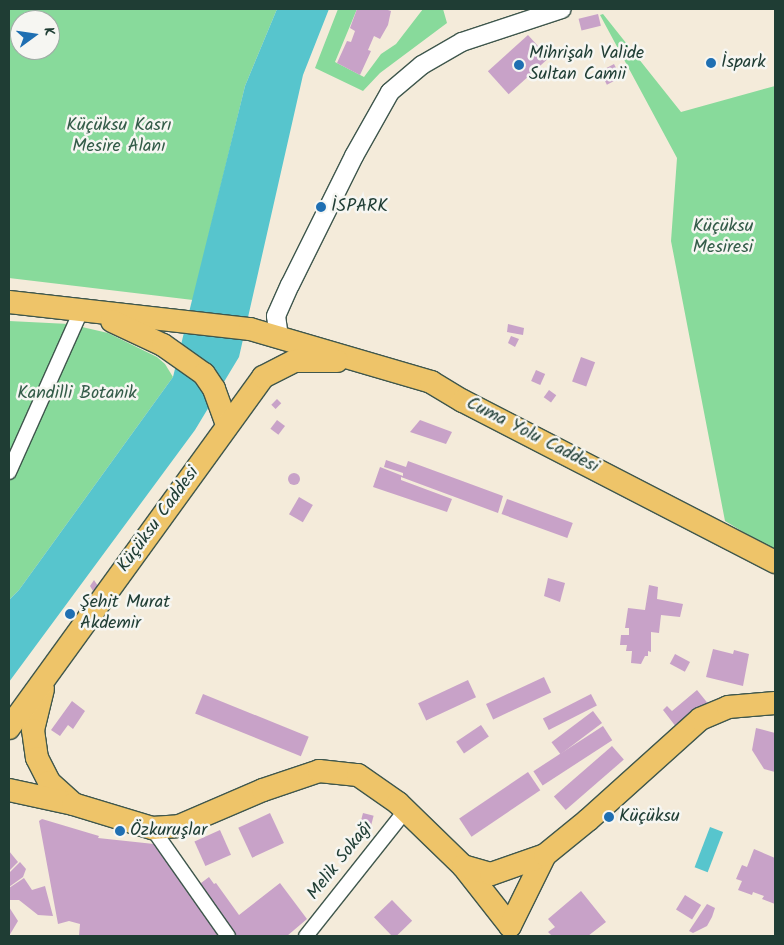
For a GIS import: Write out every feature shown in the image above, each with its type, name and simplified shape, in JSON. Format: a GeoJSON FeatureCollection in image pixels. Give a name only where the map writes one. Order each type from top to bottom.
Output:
{"type":"FeatureCollection","features":[{"type":"Feature","properties":{"kind":"main road","name":"Cuma Yolu Caddesi"},"geometry":{"type":"LineString","coordinates":[[9,302],[250,329],[278,326],[431,382],[463,401],[770,561]]}},
{"type":"Feature","properties":{"kind":"main road"},"geometry":{"type":"LineString","coordinates":[[88,312],[163,345],[204,374],[214,389],[227,425]]}},
{"type":"Feature","properties":{"kind":"main road","name":"Küçüksu Caddesi"},"geometry":{"type":"LineString","coordinates":[[9,728],[263,376],[280,366],[295,361],[331,360],[394,370]]}},
{"type":"Feature","properties":{"kind":"main road"},"geometry":{"type":"LineString","coordinates":[[46,676],[33,730],[37,758],[50,782],[72,804]]}},
{"type":"Feature","properties":{"kind":"main road"},"geometry":{"type":"LineString","coordinates":[[464,866],[491,874],[545,855],[588,820],[700,719],[728,707],[775,703]]}},
{"type":"Feature","properties":{"kind":"main road"},"geometry":{"type":"LineString","coordinates":[[9,790],[72,804],[152,828],[179,826],[263,790],[319,771],[358,775],[406,810],[464,866],[514,931]]}},
{"type":"Feature","properties":{"kind":"main road"},"geometry":{"type":"LineString","coordinates":[[514,931],[545,855]]}},
{"type":"Feature","properties":{"kind":"street"},"geometry":{"type":"LineString","coordinates":[[278,326],[354,156],[390,92],[422,65],[462,42],[562,9]]}},
{"type":"Feature","properties":{"kind":"street"},"geometry":{"type":"LineString","coordinates":[[9,472],[88,312]]}},
{"type":"Feature","properties":{"kind":"street","name":"Melik Sokağı"},"geometry":{"type":"LineString","coordinates":[[306,936],[406,810]]}},
{"type":"Feature","properties":{"kind":"street"},"geometry":{"type":"LineString","coordinates":[[152,828],[228,936]]}},
{"type":"Feature","properties":{"kind":"green space","name":"Küçüksu Kasrı Mesire Alanı"},"geometry":{"type":"Polygon","coordinates":[[[9,9],[277,9],[245,86],[193,300],[9,278],[9,9]]]}},
{"type":"Feature","properties":{"kind":"green space"},"geometry":{"type":"Polygon","coordinates":[[[338,9],[357,9],[335,62],[364,77],[381,54],[396,44],[423,9],[443,9],[447,23],[380,73],[363,91],[315,68],[338,9]]]}},
{"type":"Feature","properties":{"kind":"green space","name":"Küçüksu Mesiresi"},"geometry":{"type":"Polygon","coordinates":[[[603,14],[681,112],[775,86],[775,551],[725,521],[671,241],[677,158],[600,15],[603,14]]]}},
{"type":"Feature","properties":{"kind":"green space","name":"Kandilli Botanik"},"geometry":{"type":"Polygon","coordinates":[[[9,321],[69,324],[108,333],[157,357],[165,364],[173,377],[19,590],[9,600],[9,321]]]}},
{"type":"Feature","properties":{"kind":"water"},"geometry":{"type":"Polygon","coordinates":[[[277,9],[329,9],[303,75],[239,357],[195,430],[9,682],[9,600],[19,590],[173,377],[245,86],[277,9]]]}},
{"type":"Feature","properties":{"kind":"water"},"geometry":{"type":"Polygon","coordinates":[[[710,827],[723,832],[708,872],[695,867],[710,827]]]}},
{"type":"Feature","properties":{"kind":"building"},"geometry":{"type":"Polygon","coordinates":[[[357,9],[385,9],[391,11],[388,25],[380,39],[374,36],[368,50],[371,51],[360,75],[337,63],[347,41],[351,42],[355,31],[350,28],[357,9]]]}},
{"type":"Feature","properties":{"kind":"building"},"geometry":{"type":"Polygon","coordinates":[[[598,14],[601,26],[581,30],[579,19],[598,14]]]}},
{"type":"Feature","properties":{"kind":"building","name":"Mihrişah Valide Sultan Camii"},"geometry":{"type":"Polygon","coordinates":[[[528,35],[549,58],[509,94],[488,71],[528,35]]]}},
{"type":"Feature","properties":{"kind":"building"},"geometry":{"type":"Polygon","coordinates":[[[614,64],[621,77],[607,85],[600,72],[614,64]]]}},
{"type":"Feature","properties":{"kind":"building"},"geometry":{"type":"Polygon","coordinates":[[[508,324],[524,328],[523,335],[507,332],[508,324]]]}},
{"type":"Feature","properties":{"kind":"building"},"geometry":{"type":"Polygon","coordinates":[[[511,336],[519,339],[515,347],[508,343],[511,336]]]}},
{"type":"Feature","properties":{"kind":"building"},"geometry":{"type":"Polygon","coordinates":[[[581,357],[595,362],[586,387],[572,381],[581,357]]]}},
{"type":"Feature","properties":{"kind":"building"},"geometry":{"type":"Polygon","coordinates":[[[536,370],[545,374],[540,385],[531,381],[536,370]]]}},
{"type":"Feature","properties":{"kind":"building"},"geometry":{"type":"Polygon","coordinates":[[[549,390],[556,395],[551,403],[544,397],[549,390]]]}},
{"type":"Feature","properties":{"kind":"building"},"geometry":{"type":"Polygon","coordinates":[[[277,399],[281,403],[276,409],[271,405],[277,399]]]}},
{"type":"Feature","properties":{"kind":"building"},"geometry":{"type":"Polygon","coordinates":[[[277,420],[285,426],[278,435],[270,429],[277,420]]]}},
{"type":"Feature","properties":{"kind":"building"},"geometry":{"type":"Polygon","coordinates":[[[420,420],[452,432],[446,444],[410,432],[420,420]]]}},
{"type":"Feature","properties":{"kind":"building"},"geometry":{"type":"Polygon","coordinates":[[[386,460],[406,467],[408,461],[503,496],[498,513],[401,477],[401,480],[452,499],[447,512],[373,487],[380,467],[403,476],[403,473],[384,467],[386,460]]]}},
{"type":"Feature","properties":{"kind":"building"},"geometry":{"type":"Polygon","coordinates":[[[292,473],[296,473],[300,479],[296,485],[292,485],[288,481],[288,477],[292,473]]]}},
{"type":"Feature","properties":{"kind":"building"},"geometry":{"type":"Polygon","coordinates":[[[299,497],[313,505],[303,522],[289,514],[299,497]]]}},
{"type":"Feature","properties":{"kind":"building"},"geometry":{"type":"Polygon","coordinates":[[[507,499],[573,523],[567,538],[502,514],[507,499]]]}},
{"type":"Feature","properties":{"kind":"building"},"geometry":{"type":"Polygon","coordinates":[[[548,578],[565,583],[560,602],[544,596],[548,578]]]}},
{"type":"Feature","properties":{"kind":"building"},"geometry":{"type":"Polygon","coordinates":[[[94,580],[98,586],[93,591],[90,586],[94,580]]]}},
{"type":"Feature","properties":{"kind":"building"},"geometry":{"type":"Polygon","coordinates":[[[649,585],[658,587],[657,599],[683,604],[680,617],[661,615],[659,633],[651,632],[651,652],[648,651],[648,656],[645,656],[641,664],[631,663],[632,651],[626,651],[627,645],[620,645],[621,635],[629,635],[629,628],[625,628],[628,608],[645,610],[649,585]]]}},
{"type":"Feature","properties":{"kind":"building"},"geometry":{"type":"Polygon","coordinates":[[[713,649],[733,654],[734,650],[749,654],[743,686],[706,677],[713,649]]]}},
{"type":"Feature","properties":{"kind":"building"},"geometry":{"type":"Polygon","coordinates":[[[675,654],[690,662],[685,672],[670,664],[675,654]]]}},
{"type":"Feature","properties":{"kind":"building"},"geometry":{"type":"Polygon","coordinates":[[[544,677],[551,692],[493,719],[486,704],[544,677]]]}},
{"type":"Feature","properties":{"kind":"building"},"geometry":{"type":"Polygon","coordinates":[[[468,680],[476,697],[426,720],[418,703],[468,680]]]}},
{"type":"Feature","properties":{"kind":"building"},"geometry":{"type":"Polygon","coordinates":[[[697,690],[710,706],[680,732],[663,710],[667,706],[672,711],[697,690]]]}},
{"type":"Feature","properties":{"kind":"building"},"geometry":{"type":"Polygon","coordinates":[[[203,694],[309,737],[301,756],[195,713],[203,694]]]}},
{"type":"Feature","properties":{"kind":"building"},"geometry":{"type":"Polygon","coordinates":[[[591,694],[597,706],[549,730],[543,719],[591,694]]]}},
{"type":"Feature","properties":{"kind":"building"},"geometry":{"type":"Polygon","coordinates":[[[72,701],[85,711],[73,729],[68,725],[60,736],[51,730],[72,701]]]}},
{"type":"Feature","properties":{"kind":"building"},"geometry":{"type":"Polygon","coordinates":[[[593,711],[602,723],[560,754],[551,742],[593,711]]]}},
{"type":"Feature","properties":{"kind":"building"},"geometry":{"type":"Polygon","coordinates":[[[481,725],[489,737],[464,753],[456,742],[481,725]]]}},
{"type":"Feature","properties":{"kind":"building"},"geometry":{"type":"Polygon","coordinates":[[[603,726],[612,740],[543,785],[533,771],[603,726]]]}},
{"type":"Feature","properties":{"kind":"building"},"geometry":{"type":"Polygon","coordinates":[[[756,728],[775,733],[775,772],[764,769],[752,750],[756,728]]]}},
{"type":"Feature","properties":{"kind":"building"},"geometry":{"type":"Polygon","coordinates":[[[612,746],[624,760],[566,810],[554,797],[612,746]]]}},
{"type":"Feature","properties":{"kind":"building"},"geometry":{"type":"Polygon","coordinates":[[[528,772],[540,790],[471,837],[459,818],[528,772]]]}},
{"type":"Feature","properties":{"kind":"building"},"geometry":{"type":"Polygon","coordinates":[[[270,813],[284,843],[252,858],[238,828],[270,813]]]}},
{"type":"Feature","properties":{"kind":"building"},"geometry":{"type":"Polygon","coordinates":[[[363,813],[374,816],[371,826],[360,824],[363,813]]]}},
{"type":"Feature","properties":{"kind":"building"},"geometry":{"type":"Polygon","coordinates":[[[42,819],[99,836],[98,838],[154,844],[221,936],[79,936],[80,924],[69,921],[58,924],[39,821],[42,819]]]}},
{"type":"Feature","properties":{"kind":"building"},"geometry":{"type":"Polygon","coordinates":[[[220,830],[231,855],[205,866],[194,841],[220,830]]]}},
{"type":"Feature","properties":{"kind":"building"},"geometry":{"type":"Polygon","coordinates":[[[754,849],[775,858],[775,904],[762,899],[764,896],[753,892],[752,895],[738,890],[742,881],[736,879],[742,865],[747,867],[754,849]]]}},
{"type":"Feature","properties":{"kind":"building"},"geometry":{"type":"Polygon","coordinates":[[[9,851],[18,862],[9,871],[9,851]]]}},
{"type":"Feature","properties":{"kind":"building"},"geometry":{"type":"Polygon","coordinates":[[[20,862],[26,869],[23,877],[9,887],[9,873],[20,862]]]}},
{"type":"Feature","properties":{"kind":"building"},"geometry":{"type":"Polygon","coordinates":[[[209,877],[214,884],[216,883],[239,915],[280,883],[307,919],[287,936],[236,936],[197,886],[209,877]]]}},
{"type":"Feature","properties":{"kind":"building"},"geometry":{"type":"Polygon","coordinates":[[[24,878],[32,890],[45,886],[53,916],[38,915],[19,900],[9,900],[9,888],[24,878]]]}},
{"type":"Feature","properties":{"kind":"building"},"geometry":{"type":"Polygon","coordinates":[[[581,891],[606,922],[588,936],[552,936],[548,932],[555,927],[548,919],[581,891]]]}},
{"type":"Feature","properties":{"kind":"building"},"geometry":{"type":"Polygon","coordinates":[[[685,895],[701,905],[692,919],[676,909],[685,895]]]}},
{"type":"Feature","properties":{"kind":"building"},"geometry":{"type":"Polygon","coordinates":[[[392,900],[412,921],[396,936],[392,936],[374,917],[392,900]]]}},
{"type":"Feature","properties":{"kind":"building"},"geometry":{"type":"Polygon","coordinates":[[[707,904],[715,908],[707,926],[693,933],[689,931],[707,904]]]}},
{"type":"Feature","properties":{"kind":"building"},"geometry":{"type":"Polygon","coordinates":[[[9,907],[18,921],[9,936],[9,907]]]}},
{"type":"Feature","properties":{"kind":"place","name":"İspark"},"geometry":{"type":"Point","coordinates":[711,63]}},
{"type":"Feature","properties":{"kind":"place","name":"Mihrişah Valide Sultan Camii"},"geometry":{"type":"Point","coordinates":[519,65]}},
{"type":"Feature","properties":{"kind":"place","name":"İSPARK"},"geometry":{"type":"Point","coordinates":[321,207]}},
{"type":"Feature","properties":{"kind":"place","name":"Şehit Murat Akdemir"},"geometry":{"type":"Point","coordinates":[70,614]}},
{"type":"Feature","properties":{"kind":"place","name":"Küçüksu"},"geometry":{"type":"Point","coordinates":[609,817]}},
{"type":"Feature","properties":{"kind":"place","name":"Özkuruşlar"},"geometry":{"type":"Point","coordinates":[120,831]}}]}
